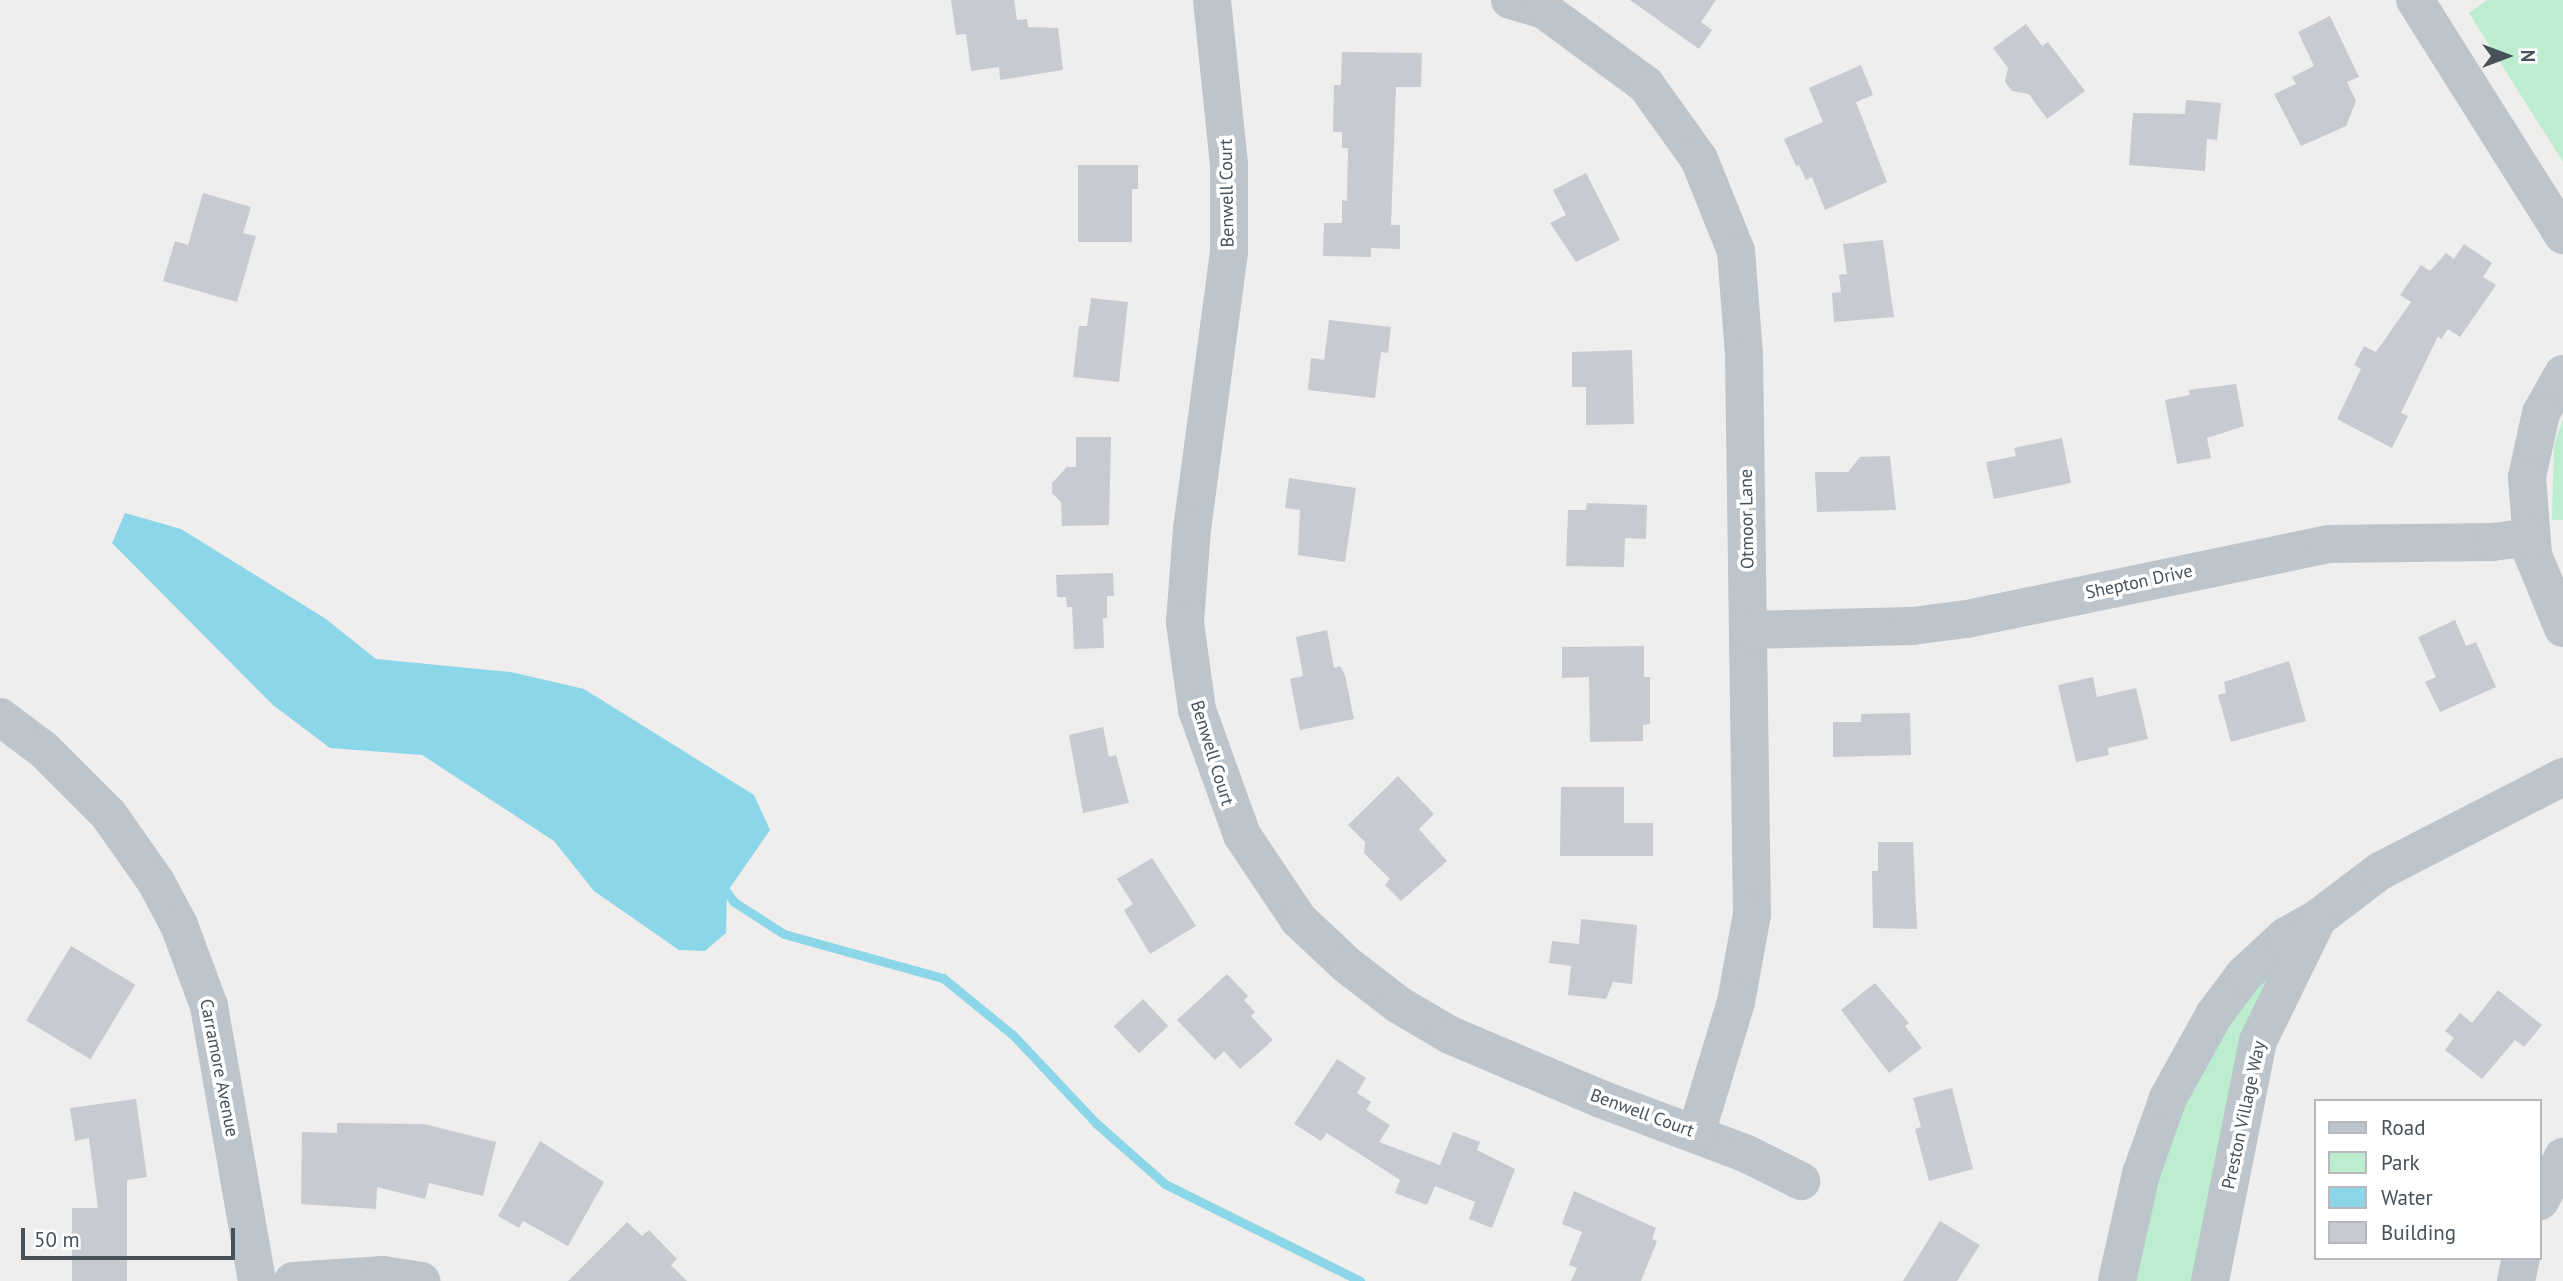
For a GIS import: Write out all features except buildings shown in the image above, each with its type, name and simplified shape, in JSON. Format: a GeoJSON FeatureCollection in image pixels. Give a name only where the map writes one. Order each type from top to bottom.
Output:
{"type":"FeatureCollection","features":[{"type":"Feature","properties":{"kind":"street","name":"Benwell Court"},"geometry":{"type":"LineString","coordinates":[[1212,0],[1229,165],[1229,252],[1192,529],[1185,623],[1197,710],[1228,807],[1257,863],[1299,920],[1347,965],[1399,1005],[1450,1035],[1696,1134],[1801,1181]]}},
{"type":"Feature","properties":{"kind":"street"},"geometry":{"type":"LineString","coordinates":[[2415,0],[2563,235]]}},
{"type":"Feature","properties":{"kind":"street","name":"Otmoor Lane"},"geometry":{"type":"LineString","coordinates":[[1534,3],[1622,65],[1674,118],[1699,159],[1736,251],[1744,356],[1752,914],[1736,1002],[1696,1134]]}},
{"type":"Feature","properties":{"kind":"street"},"geometry":{"type":"LineString","coordinates":[[2563,374],[2541,412],[2531,445],[2530,537],[2533,555],[2563,628]]}},
{"type":"Feature","properties":{"kind":"street","name":"Shepton Drive"},"geometry":{"type":"LineString","coordinates":[[1749,630],[1912,626],[1967,619],[2329,544],[2492,542],[2530,537]]}},
{"type":"Feature","properties":{"kind":"street","name":"Carramore Avenue"},"geometry":{"type":"LineString","coordinates":[[0,716],[44,750],[109,815],[156,882],[179,925],[209,1006],[257,1281]]}},
{"type":"Feature","properties":{"kind":"street","name":"Preston Village Way"},"geometry":{"type":"LineString","coordinates":[[2117,1281],[2141,1174],[2185,1063],[2244,975],[2286,936],[2318,918],[2380,871],[2563,777]]}},
{"type":"Feature","properties":{"kind":"street","name":"Preston Village Way"},"geometry":{"type":"LineString","coordinates":[[2210,1281],[2258,1041],[2318,918]]}},
{"type":"Feature","properties":{"kind":"street"},"geometry":{"type":"LineString","coordinates":[[2542,1197],[2563,1157]]}},
{"type":"Feature","properties":{"kind":"street"},"geometry":{"type":"LineString","coordinates":[[2516,1281],[2521,1260]]}},
{"type":"Feature","properties":{"kind":"street"},"geometry":{"type":"LineString","coordinates":[[293,1281],[383,1275],[422,1281]]}},
{"type":"Feature","properties":{"kind":"green space"},"geometry":{"type":"Polygon","coordinates":[[[2487,0],[2563,0],[2563,162],[2469,13],[2487,0]]]}},
{"type":"Feature","properties":{"kind":"green space"},"geometry":{"type":"Polygon","coordinates":[[[2563,419],[2563,520],[2552,520],[2554,445],[2563,419]]]}},
{"type":"Feature","properties":{"kind":"green space"},"geometry":{"type":"Polygon","coordinates":[[[2275,953],[2203,1281],[2125,1281],[2186,1079],[2275,953]]]}},
{"type":"Feature","properties":{"kind":"water"},"geometry":{"type":"Polygon","coordinates":[[[125,513],[181,529],[326,619],[376,659],[511,672],[584,689],[754,795],[770,830],[727,892],[726,933],[705,951],[679,950],[594,891],[554,841],[422,755],[330,748],[273,705],[112,543],[125,513]]]}},
{"type":"Feature","properties":{"kind":"waterway"},"geometry":{"type":"LineString","coordinates":[[727,892],[734,902],[784,934],[943,978],[1013,1035],[1097,1124],[1165,1184],[1360,1281]]}}]}
